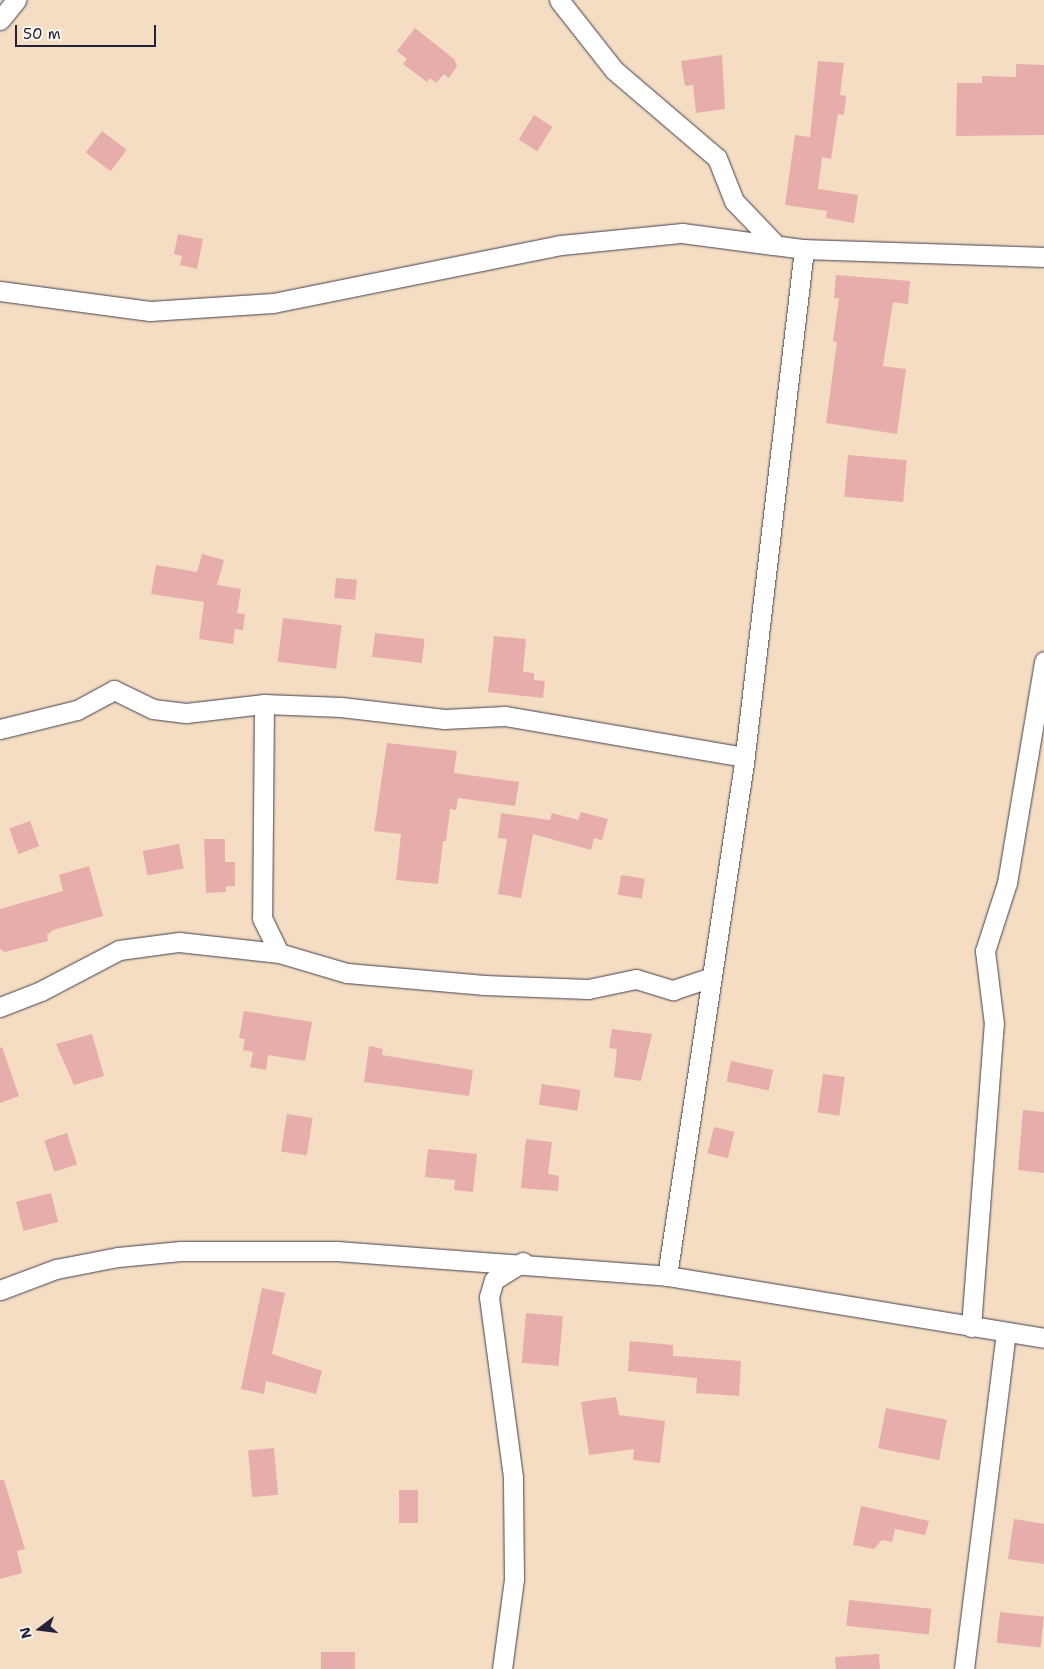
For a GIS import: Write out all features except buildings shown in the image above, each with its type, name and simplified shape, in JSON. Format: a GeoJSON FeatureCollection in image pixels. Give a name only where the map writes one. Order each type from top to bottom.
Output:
{"type":"FeatureCollection","features":[{"type":"Feature","properties":{"kind":"street"},"geometry":{"type":"LineString","coordinates":[[0,20],[16,0]]}},
{"type":"Feature","properties":{"kind":"street"},"geometry":{"type":"LineString","coordinates":[[559,0],[614,70],[717,158],[734,201],[776,245]]}},
{"type":"Feature","properties":{"kind":"street"},"geometry":{"type":"LineString","coordinates":[[0,291],[160,310],[274,303],[561,244],[682,233],[804,249],[1044,257]]}},
{"type":"Feature","properties":{"kind":"street"},"geometry":{"type":"LineString","coordinates":[[667,1276],[744,756],[804,249]]}},
{"type":"Feature","properties":{"kind":"street"},"geometry":{"type":"LineString","coordinates":[[971,1328],[994,1024],[986,951],[1007,883],[1044,661]]}},
{"type":"Feature","properties":{"kind":"street"},"geometry":{"type":"LineString","coordinates":[[0,728],[77,710],[114,690],[153,709],[186,714],[264,704],[341,707],[444,719],[505,716],[744,756]]}},
{"type":"Feature","properties":{"kind":"street"},"geometry":{"type":"LineString","coordinates":[[264,704],[262,918],[279,952]]}},
{"type":"Feature","properties":{"kind":"street"},"geometry":{"type":"LineString","coordinates":[[0,1007],[41,992],[119,950],[179,942],[279,952],[347,973],[484,985],[588,989],[636,979],[673,990],[712,977]]}},
{"type":"Feature","properties":{"kind":"street"},"geometry":{"type":"LineString","coordinates":[[0,1290],[56,1269],[181,1251],[337,1251],[523,1262],[667,1276],[1006,1334],[1044,1338]]}},
{"type":"Feature","properties":{"kind":"street"},"geometry":{"type":"LineString","coordinates":[[502,1669],[514,1579],[513,1477],[489,1297],[494,1280],[523,1262]]}},
{"type":"Feature","properties":{"kind":"street"},"geometry":{"type":"LineString","coordinates":[[964,1669],[1006,1334]]}}]}
